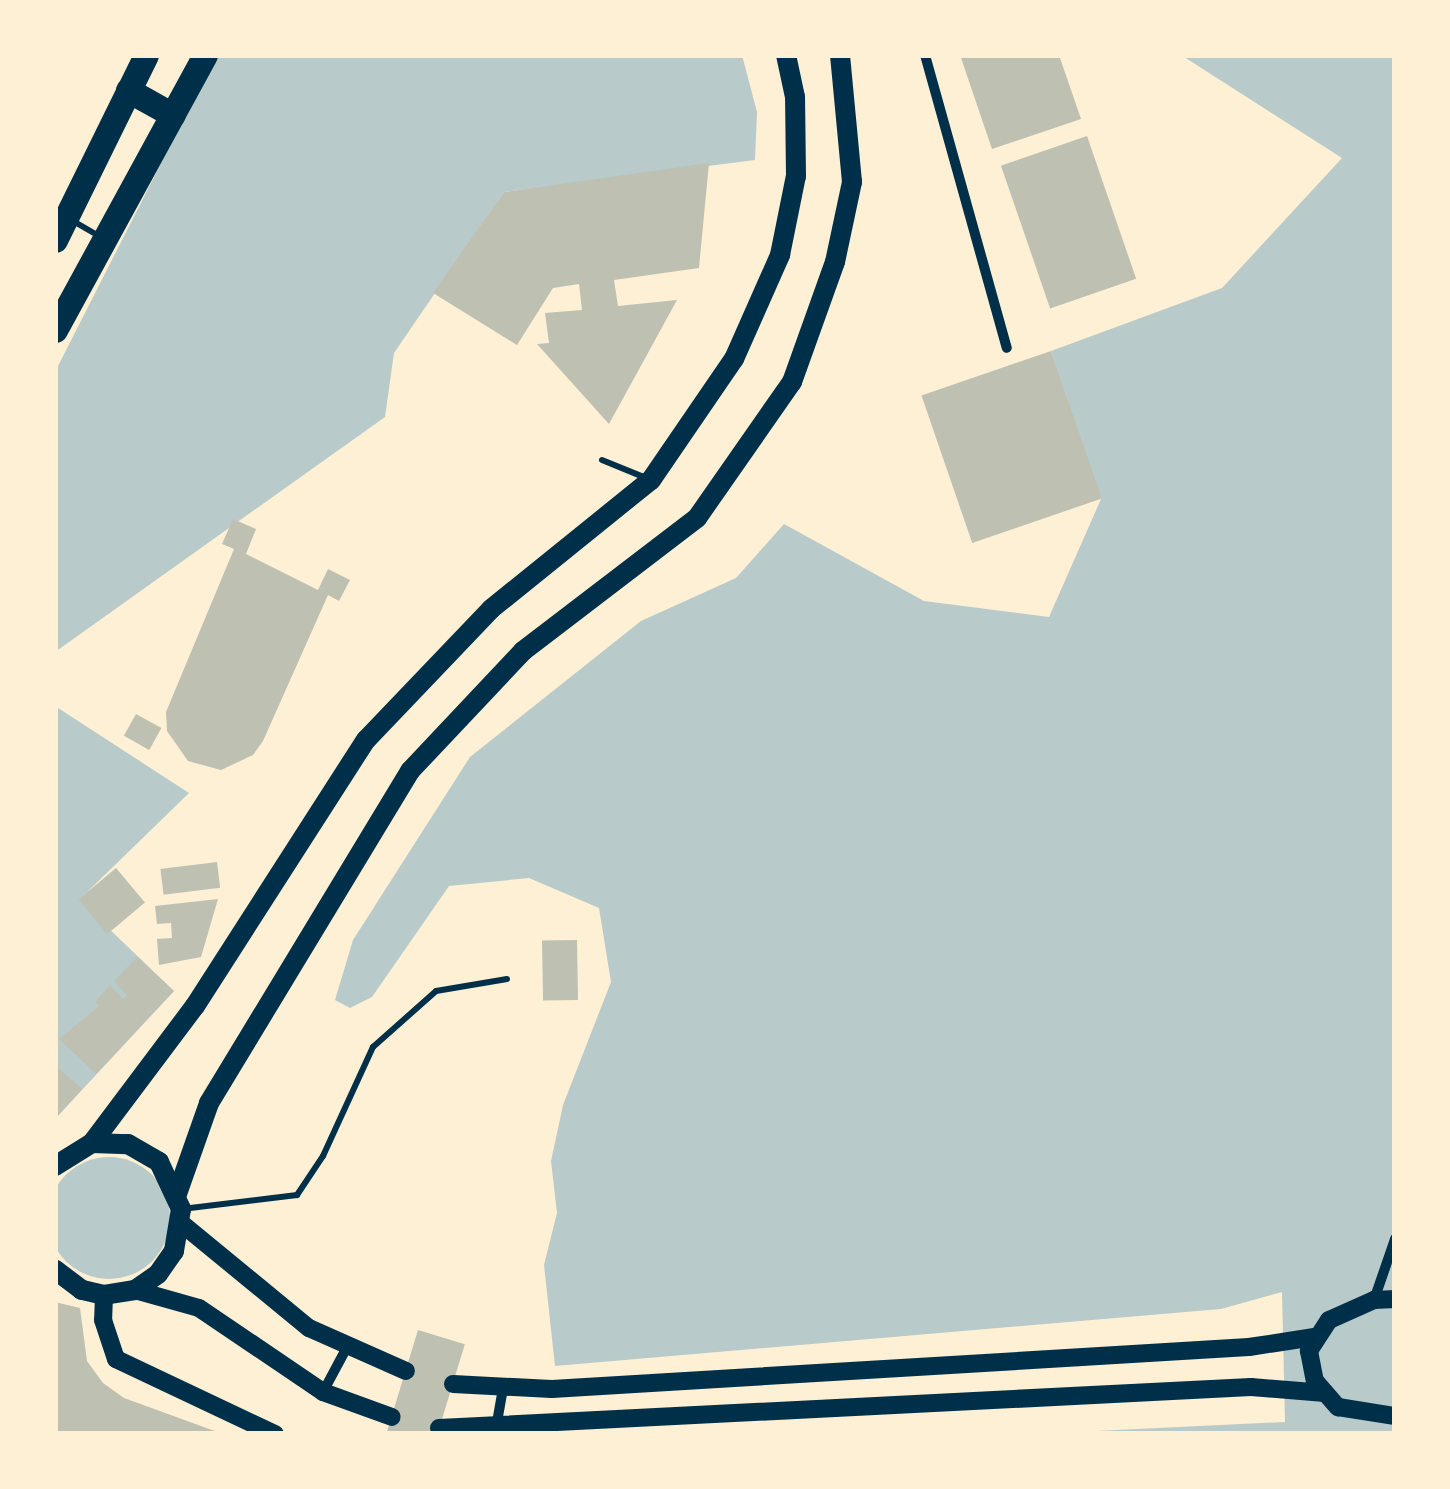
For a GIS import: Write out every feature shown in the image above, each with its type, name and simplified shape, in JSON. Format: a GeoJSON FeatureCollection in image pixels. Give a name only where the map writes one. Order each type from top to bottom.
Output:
{"type":"FeatureCollection","features":[{"type":"Feature","properties":{"kind":"highway"},"geometry":{"type":"LineString","coordinates":[[59,222],[146,55]]}},
{"type":"Feature","properties":{"kind":"highway"},"geometry":{"type":"LineString","coordinates":[[55,330],[108,242],[205,55]]}},
{"type":"Feature","properties":{"kind":"highway"},"geometry":{"type":"LineString","coordinates":[[128,90],[174,116]]}},
{"type":"Feature","properties":{"kind":"main road"},"geometry":{"type":"LineString","coordinates":[[55,1166],[92,1143],[195,1006],[366,740],[491,609],[651,480],[734,359],[780,255],[796,176],[795,97],[786,55]]}},
{"type":"Feature","properties":{"kind":"main road"},"geometry":{"type":"LineString","coordinates":[[55,1270],[82,1290],[104,1295],[135,1290],[158,1274],[174,1250],[180,1209],[209,1103],[410,771],[524,651],[697,518],[792,382],[835,262],[852,182],[849,97],[840,55]]}},
{"type":"Feature","properties":{"kind":"main road"},"geometry":{"type":"LineString","coordinates":[[92,1143],[128,1144],[159,1162],[180,1209]]}},
{"type":"Feature","properties":{"kind":"street"},"geometry":{"type":"LineString","coordinates":[[925,55],[1007,348]]}},
{"type":"Feature","properties":{"kind":"street"},"geometry":{"type":"LineString","coordinates":[[180,1209],[278,1308],[346,1348],[406,1370]]}},
{"type":"Feature","properties":{"kind":"street"},"geometry":{"type":"LineString","coordinates":[[1374,1300],[1395,1239]]}},
{"type":"Feature","properties":{"kind":"street"},"geometry":{"type":"LineString","coordinates":[[135,1290],[199,1308],[323,1392],[392,1416]]}},
{"type":"Feature","properties":{"kind":"street"},"geometry":{"type":"LineString","coordinates":[[104,1295],[102,1320],[116,1359],[275,1434]]}},
{"type":"Feature","properties":{"kind":"street"},"geometry":{"type":"LineString","coordinates":[[1395,1298],[1374,1300],[1330,1320],[1314,1337],[1310,1367],[1326,1394],[1356,1414],[1395,1416]]}},
{"type":"Feature","properties":{"kind":"street"},"geometry":{"type":"LineString","coordinates":[[453,1384],[502,1389],[1249,1347],[1314,1337]]}},
{"type":"Feature","properties":{"kind":"street"},"geometry":{"type":"LineString","coordinates":[[323,1392],[346,1348]]}},
{"type":"Feature","properties":{"kind":"street"},"geometry":{"type":"LineString","coordinates":[[439,1428],[496,1429],[1251,1388],[1326,1394]]}},
{"type":"Feature","properties":{"kind":"street"},"geometry":{"type":"LineString","coordinates":[[496,1429],[502,1389]]}},
{"type":"Feature","properties":{"kind":"lane"},"geometry":{"type":"LineString","coordinates":[[59,222],[108,242]]}},
{"type":"Feature","properties":{"kind":"lane"},"geometry":{"type":"LineString","coordinates":[[602,460],[651,480]]}},
{"type":"Feature","properties":{"kind":"lane"},"geometry":{"type":"LineString","coordinates":[[180,1209],[297,1195],[324,1156],[374,1047],[436,991],[507,979]]}},
{"type":"Feature","properties":{"kind":"shaded area"},"geometry":{"type":"Polygon","coordinates":[[[216,55],[742,55],[757,112],[755,160],[504,192],[394,353],[385,417],[55,652],[55,372],[216,55]]]}},
{"type":"Feature","properties":{"kind":"shaded area"},"geometry":{"type":"Polygon","coordinates":[[[1181,55],[1395,55],[1395,1434],[1035,1434],[1285,1422],[1282,1292],[1221,1309],[555,1366],[544,1265],[557,1213],[551,1161],[563,1105],[611,982],[599,908],[529,878],[449,886],[372,997],[350,1008],[335,1000],[353,940],[470,757],[641,621],[736,578],[784,524],[924,601],[1049,617],[1101,499],[1051,351],[1222,288],[1342,158],[1181,55]]]}},
{"type":"Feature","properties":{"kind":"shaded area"},"geometry":{"type":"Polygon","coordinates":[[[55,706],[189,793],[79,900],[174,991],[55,1119],[55,706]]]}},
{"type":"Feature","properties":{"kind":"shaded area"},"geometry":{"type":"Polygon","coordinates":[[[109,1157],[132,1162],[152,1175],[165,1195],[170,1218],[165,1241],[152,1261],[132,1274],[109,1279],[86,1274],[66,1261],[53,1241],[48,1218],[53,1195],[66,1175],[86,1162],[109,1157]]]}},
{"type":"Feature","properties":{"kind":"building"},"geometry":{"type":"Polygon","coordinates":[[[960,55],[1059,55],[1081,119],[992,149],[960,55]]]}},
{"type":"Feature","properties":{"kind":"building"},"geometry":{"type":"Polygon","coordinates":[[[1087,136],[1136,279],[1050,308],[1001,166],[1087,136]]]}},
{"type":"Feature","properties":{"kind":"building"},"geometry":{"type":"Polygon","coordinates":[[[709,163],[699,268],[614,280],[618,306],[677,300],[609,424],[537,344],[549,343],[545,313],[582,310],[579,284],[553,288],[517,345],[433,293],[504,192],[709,163]]]}},
{"type":"Feature","properties":{"kind":"building"},"geometry":{"type":"Polygon","coordinates":[[[1051,351],[1102,499],[972,543],[921,396],[1051,351]]]}},
{"type":"Feature","properties":{"kind":"building"},"geometry":{"type":"Polygon","coordinates":[[[233,519],[256,529],[246,554],[318,590],[328,569],[350,580],[339,601],[328,595],[263,741],[253,755],[221,770],[188,761],[167,731],[166,712],[234,549],[222,544],[233,519]]]}},
{"type":"Feature","properties":{"kind":"building"},"geometry":{"type":"Polygon","coordinates":[[[136,714],[161,728],[149,750],[124,736],[136,714]]]}},
{"type":"Feature","properties":{"kind":"building"},"geometry":{"type":"Polygon","coordinates":[[[217,862],[220,888],[164,895],[160,869],[217,862]]]}},
{"type":"Feature","properties":{"kind":"building"},"geometry":{"type":"Polygon","coordinates":[[[116,868],[145,902],[107,934],[78,899],[116,868]]]}},
{"type":"Feature","properties":{"kind":"building"},"geometry":{"type":"Polygon","coordinates":[[[218,899],[201,957],[159,965],[157,939],[172,938],[171,923],[157,924],[155,906],[218,899]]]}},
{"type":"Feature","properties":{"kind":"building"},"geometry":{"type":"Polygon","coordinates":[[[577,940],[578,1000],[543,1001],[542,941],[577,940]]]}},
{"type":"Feature","properties":{"kind":"building"},"geometry":{"type":"Polygon","coordinates":[[[137,957],[174,991],[96,1074],[59,1039],[99,1006],[95,1002],[110,985],[123,999],[127,995],[114,981],[137,957]]]}},
{"type":"Feature","properties":{"kind":"building"},"geometry":{"type":"Polygon","coordinates":[[[55,1065],[82,1089],[55,1119],[55,1065]]]}},
{"type":"Feature","properties":{"kind":"building"},"geometry":{"type":"Polygon","coordinates":[[[55,1302],[80,1308],[87,1361],[103,1383],[124,1398],[223,1434],[55,1434],[55,1302]]]}},
{"type":"Feature","properties":{"kind":"building"},"geometry":{"type":"Polygon","coordinates":[[[418,1330],[465,1344],[437,1434],[386,1434],[418,1330]]]}}]}
